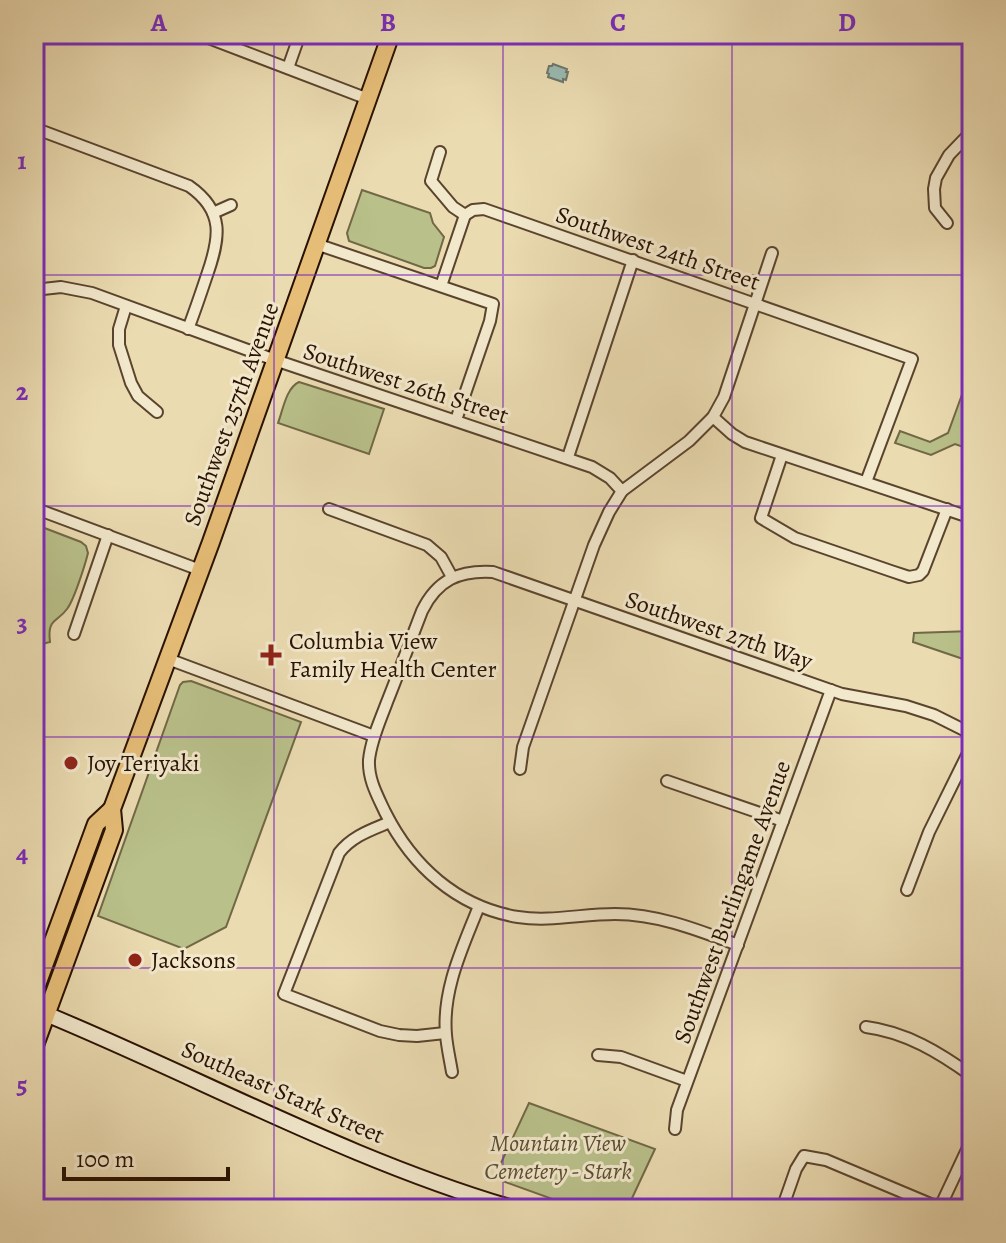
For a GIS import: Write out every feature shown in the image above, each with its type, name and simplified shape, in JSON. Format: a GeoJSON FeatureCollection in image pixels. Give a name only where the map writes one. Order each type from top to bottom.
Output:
{"type":"FeatureCollection","features":[{"type":"Feature","properties":{"kind":"main road","name":"Southwest 257th Avenue"},"geometry":{"type":"LineString","coordinates":[[34,1048],[40,1011],[114,830],[112,809],[391,34]]}},
{"type":"Feature","properties":{"kind":"main road","name":"Southwest 257th Avenue"},"geometry":{"type":"LineString","coordinates":[[34,993],[96,824],[112,809]]}},
{"type":"Feature","properties":{"kind":"main road","name":"Southeast Stark Street"},"geometry":{"type":"LineString","coordinates":[[40,1011],[392,1167],[516,1209]]}},
{"type":"Feature","properties":{"kind":"street"},"geometry":{"type":"LineString","coordinates":[[198,34],[368,99]]}},
{"type":"Feature","properties":{"kind":"street"},"geometry":{"type":"LineString","coordinates":[[288,68],[300,34]]}},
{"type":"Feature","properties":{"kind":"street"},"geometry":{"type":"LineString","coordinates":[[34,128],[189,186],[207,202],[217,225],[215,250],[188,329]]}},
{"type":"Feature","properties":{"kind":"street"},"geometry":{"type":"LineString","coordinates":[[947,223],[935,208],[936,178],[949,155],[972,131]]}},
{"type":"Feature","properties":{"kind":"street"},"geometry":{"type":"LineString","coordinates":[[440,152],[431,181],[453,207],[465,215],[441,286]]}},
{"type":"Feature","properties":{"kind":"street"},"geometry":{"type":"LineString","coordinates":[[213,213],[231,205]]}},
{"type":"Feature","properties":{"kind":"street","name":"Southwest 24th Street"},"geometry":{"type":"LineString","coordinates":[[465,215],[484,209],[912,359],[866,482]]}},
{"type":"Feature","properties":{"kind":"street"},"geometry":{"type":"LineString","coordinates":[[316,244],[493,304],[456,420]]}},
{"type":"Feature","properties":{"kind":"street"},"geometry":{"type":"LineString","coordinates":[[520,769],[523,747],[594,545],[609,512],[622,491],[689,441],[713,417],[724,397],[772,253]]}},
{"type":"Feature","properties":{"kind":"street"},"geometry":{"type":"LineString","coordinates":[[568,457],[633,260]]}},
{"type":"Feature","properties":{"kind":"street","name":"Southwest 26th Street"},"geometry":{"type":"LineString","coordinates":[[34,290],[61,287],[92,293],[275,360],[568,457],[601,471],[622,491]]}},
{"type":"Feature","properties":{"kind":"street"},"geometry":{"type":"LineString","coordinates":[[126,306],[119,329],[119,345],[138,396],[157,412]]}},
{"type":"Feature","properties":{"kind":"street"},"geometry":{"type":"LineString","coordinates":[[713,417],[745,442],[972,518]]}},
{"type":"Feature","properties":{"kind":"street"},"geometry":{"type":"LineString","coordinates":[[782,455],[761,518],[795,538],[909,577],[923,571],[947,509]]}},
{"type":"Feature","properties":{"kind":"street"},"geometry":{"type":"LineString","coordinates":[[34,508],[200,570]]}},
{"type":"Feature","properties":{"kind":"street"},"geometry":{"type":"LineString","coordinates":[[329,509],[427,545],[441,557],[452,577],[428,599],[374,736],[369,762],[373,787],[390,822],[428,873],[447,888],[496,912],[534,919],[639,916],[678,924],[738,945]]}},
{"type":"Feature","properties":{"kind":"street"},"geometry":{"type":"LineString","coordinates":[[74,634],[108,535]]}},
{"type":"Feature","properties":{"kind":"street","name":"Southwest 27th Way"},"geometry":{"type":"LineString","coordinates":[[452,577],[493,572],[831,690],[934,715],[972,734]]}},
{"type":"Feature","properties":{"kind":"street"},"geometry":{"type":"LineString","coordinates":[[168,659],[374,736]]}},
{"type":"Feature","properties":{"kind":"street","name":"Southwest Burlingame Avenue"},"geometry":{"type":"LineString","coordinates":[[675,1129],[677,1110],[687,1081],[831,690]]}},
{"type":"Feature","properties":{"kind":"street"},"geometry":{"type":"LineString","coordinates":[[907,890],[929,832],[972,745]]}},
{"type":"Feature","properties":{"kind":"street"},"geometry":{"type":"LineString","coordinates":[[667,781],[783,821]]}},
{"type":"Feature","properties":{"kind":"street"},"geometry":{"type":"LineString","coordinates":[[390,822],[358,836],[339,853],[284,994],[380,1031],[417,1036],[445,1033]]}},
{"type":"Feature","properties":{"kind":"street"},"geometry":{"type":"LineString","coordinates":[[452,1072],[445,1033],[447,996],[479,906]]}},
{"type":"Feature","properties":{"kind":"street"},"geometry":{"type":"LineString","coordinates":[[866,1027],[888,1030],[919,1043],[972,1076]]}},
{"type":"Feature","properties":{"kind":"street"},"geometry":{"type":"LineString","coordinates":[[598,1055],[621,1057],[687,1081]]}},
{"type":"Feature","properties":{"kind":"street"},"geometry":{"type":"LineString","coordinates":[[782,1209],[796,1169],[804,1156],[826,1160],[933,1205],[941,1205],[972,1139]]}},
{"type":"Feature","properties":{"kind":"green space"},"geometry":{"type":"Polygon","coordinates":[[[362,190],[430,213],[433,223],[444,237],[435,266],[424,268],[349,241],[347,233],[362,190]]]}},
{"type":"Feature","properties":{"kind":"green space"},"geometry":{"type":"Polygon","coordinates":[[[972,367],[972,450],[955,444],[931,455],[895,443],[900,431],[930,442],[948,433],[972,367]]]}},
{"type":"Feature","properties":{"kind":"green space"},"geometry":{"type":"Polygon","coordinates":[[[299,382],[384,409],[369,454],[278,423],[288,394],[299,382]]]}},
{"type":"Feature","properties":{"kind":"green space"},"geometry":{"type":"Polygon","coordinates":[[[34,524],[81,542],[88,553],[70,605],[51,625],[50,642],[34,646],[34,524]]]}},
{"type":"Feature","properties":{"kind":"green space"},"geometry":{"type":"Polygon","coordinates":[[[972,631],[972,662],[913,642],[914,633],[972,631]]]}},
{"type":"Feature","properties":{"kind":"green space"},"geometry":{"type":"Polygon","coordinates":[[[191,681],[301,722],[226,927],[184,949],[98,916],[180,685],[191,681]]]}},
{"type":"Feature","properties":{"kind":"green space","name":"Mountain View Cemetery - Stark"},"geometry":{"type":"Polygon","coordinates":[[[529,1103],[655,1149],[627,1209],[580,1209],[494,1178],[529,1103]]]}},
{"type":"Feature","properties":{"kind":"water"},"geometry":{"type":"Polygon","coordinates":[[[553,64],[567,69],[566,80],[563,79],[563,82],[548,77],[549,66],[553,64]]]}},
{"type":"Feature","properties":{"kind":"place","name":"Columbia View Family Health Center"},"geometry":{"type":"Point","coordinates":[271,655]}},
{"type":"Feature","properties":{"kind":"place","name":"Joy Teriyaki"},"geometry":{"type":"Point","coordinates":[71,763]}},
{"type":"Feature","properties":{"kind":"place","name":"Jacksons"},"geometry":{"type":"Point","coordinates":[135,960]}}]}
